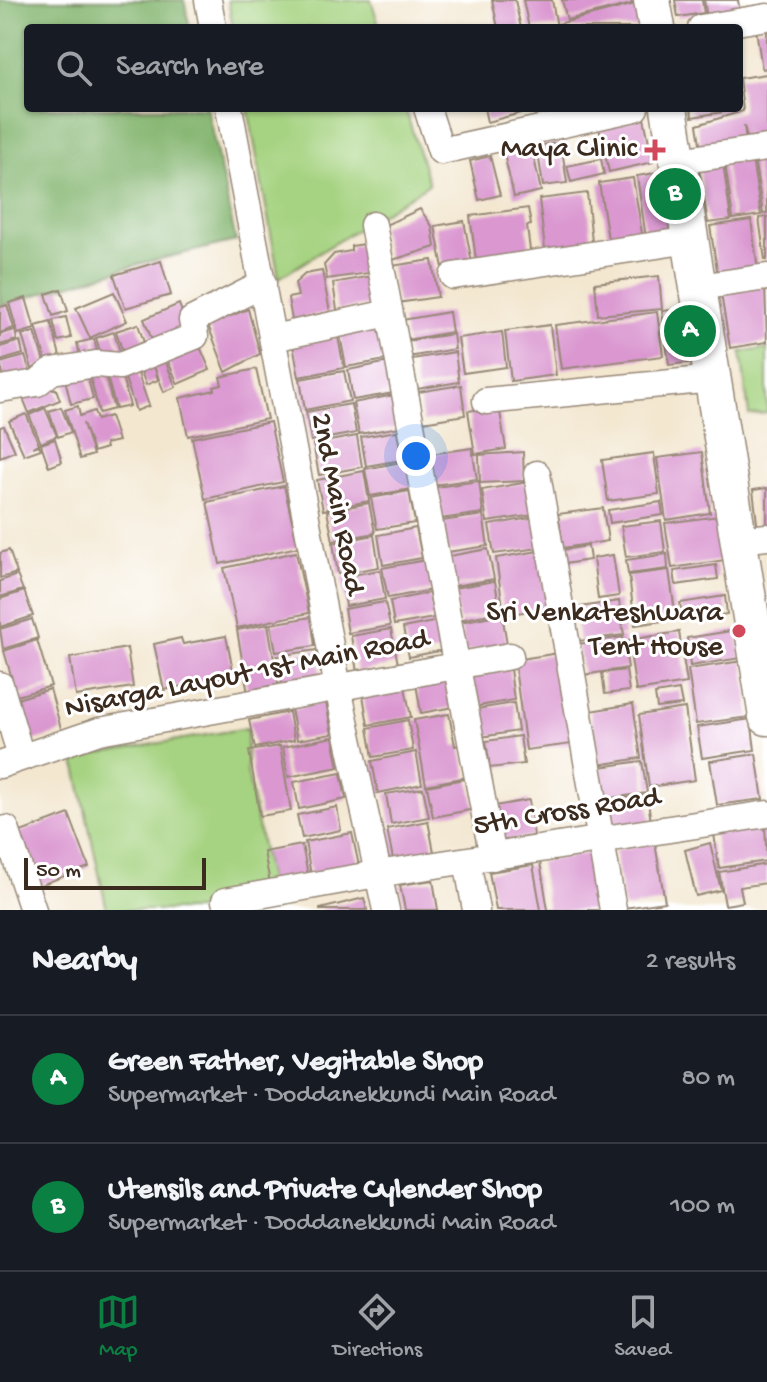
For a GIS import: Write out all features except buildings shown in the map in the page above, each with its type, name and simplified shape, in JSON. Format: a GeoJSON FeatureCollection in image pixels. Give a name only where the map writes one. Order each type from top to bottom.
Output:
{"type":"FeatureCollection","features":[{"type":"Feature","properties":{"kind":"street"},"geometry":{"type":"LineString","coordinates":[[208,0],[212,24]]}},
{"type":"Feature","properties":{"kind":"street"},"geometry":{"type":"LineString","coordinates":[[652,0],[656,24]]}},
{"type":"Feature","properties":{"kind":"street"},"geometry":{"type":"LineString","coordinates":[[725,24],[767,17]]}},
{"type":"Feature","properties":{"kind":"street","name":"2nd Main Road"},"geometry":{"type":"LineString","coordinates":[[230,112],[338,688],[386,910]]}},
{"type":"Feature","properties":{"kind":"street"},"geometry":{"type":"LineString","coordinates":[[428,112],[441,151],[617,112]]}},
{"type":"Feature","properties":{"kind":"street"},"geometry":{"type":"LineString","coordinates":[[670,112],[713,379],[753,539],[767,717]]}},
{"type":"Feature","properties":{"kind":"street"},"geometry":{"type":"LineString","coordinates":[[678,161],[767,148]]}},
{"type":"Feature","properties":{"kind":"street"},"geometry":{"type":"LineString","coordinates":[[373,225],[457,666],[480,859],[476,910]]}},
{"type":"Feature","properties":{"kind":"street"},"geometry":{"type":"LineString","coordinates":[[453,276],[690,240]]}},
{"type":"Feature","properties":{"kind":"street"},"geometry":{"type":"LineString","coordinates":[[699,287],[767,277]]}},
{"type":"Feature","properties":{"kind":"street"},"geometry":{"type":"LineString","coordinates":[[0,389],[37,383],[52,371],[96,364],[120,366],[195,336],[192,320],[263,284]]}},
{"type":"Feature","properties":{"kind":"street"},"geometry":{"type":"LineString","coordinates":[[273,338],[389,313]]}},
{"type":"Feature","properties":{"kind":"street"},"geometry":{"type":"LineString","coordinates":[[486,401],[713,379]]}},
{"type":"Feature","properties":{"kind":"street"},"geometry":{"type":"LineString","coordinates":[[537,474],[613,910]]}},
{"type":"Feature","properties":{"kind":"street","name":"Nisarga Layout 1st Main Road"},"geometry":{"type":"LineString","coordinates":[[10,761],[99,731],[510,656]]}},
{"type":"Feature","properties":{"kind":"street"},"geometry":{"type":"LineString","coordinates":[[0,685],[10,761]]}},
{"type":"Feature","properties":{"kind":"street","name":"5th Cross Road"},"geometry":{"type":"LineString","coordinates":[[225,901],[377,874],[767,814]]}},
{"type":"Feature","properties":{"kind":"street"},"geometry":{"type":"LineString","coordinates":[[6,829],[33,910]]}},
{"type":"Feature","properties":{"kind":"green space"},"geometry":{"type":"Polygon","coordinates":[[[0,0],[184,0],[189,24],[24,24],[24,112],[208,112],[236,241],[139,264],[0,306],[0,0]]]}},
{"type":"Feature","properties":{"kind":"green space"},"geometry":{"type":"Polygon","coordinates":[[[228,0],[371,0],[379,24],[232,24],[228,0]]]}},
{"type":"Feature","properties":{"kind":"green space"},"geometry":{"type":"Polygon","coordinates":[[[249,112],[406,112],[429,184],[279,278],[249,112]]]}},
{"type":"Feature","properties":{"kind":"green space"},"geometry":{"type":"Polygon","coordinates":[[[767,349],[767,413],[749,415],[741,352],[767,349]]]}},
{"type":"Feature","properties":{"kind":"green space"},"geometry":{"type":"Polygon","coordinates":[[[247,728],[247,771],[275,910],[107,910],[74,758],[247,728]]]}},
{"type":"Feature","properties":{"kind":"place","name":"Maya Clinic"},"geometry":{"type":"Point","coordinates":[655,150]}},
{"type":"Feature","properties":{"kind":"place","name":"Utensils and Private Cylender Shop"},"geometry":{"type":"Point","coordinates":[675,194]}},
{"type":"Feature","properties":{"kind":"place","name":"Green Father, Vegitable Shop"},"geometry":{"type":"Point","coordinates":[690,331]}},
{"type":"Feature","properties":{"kind":"place","name":"Sri Venkateshwara Tent House"},"geometry":{"type":"Point","coordinates":[739,631]}}]}
